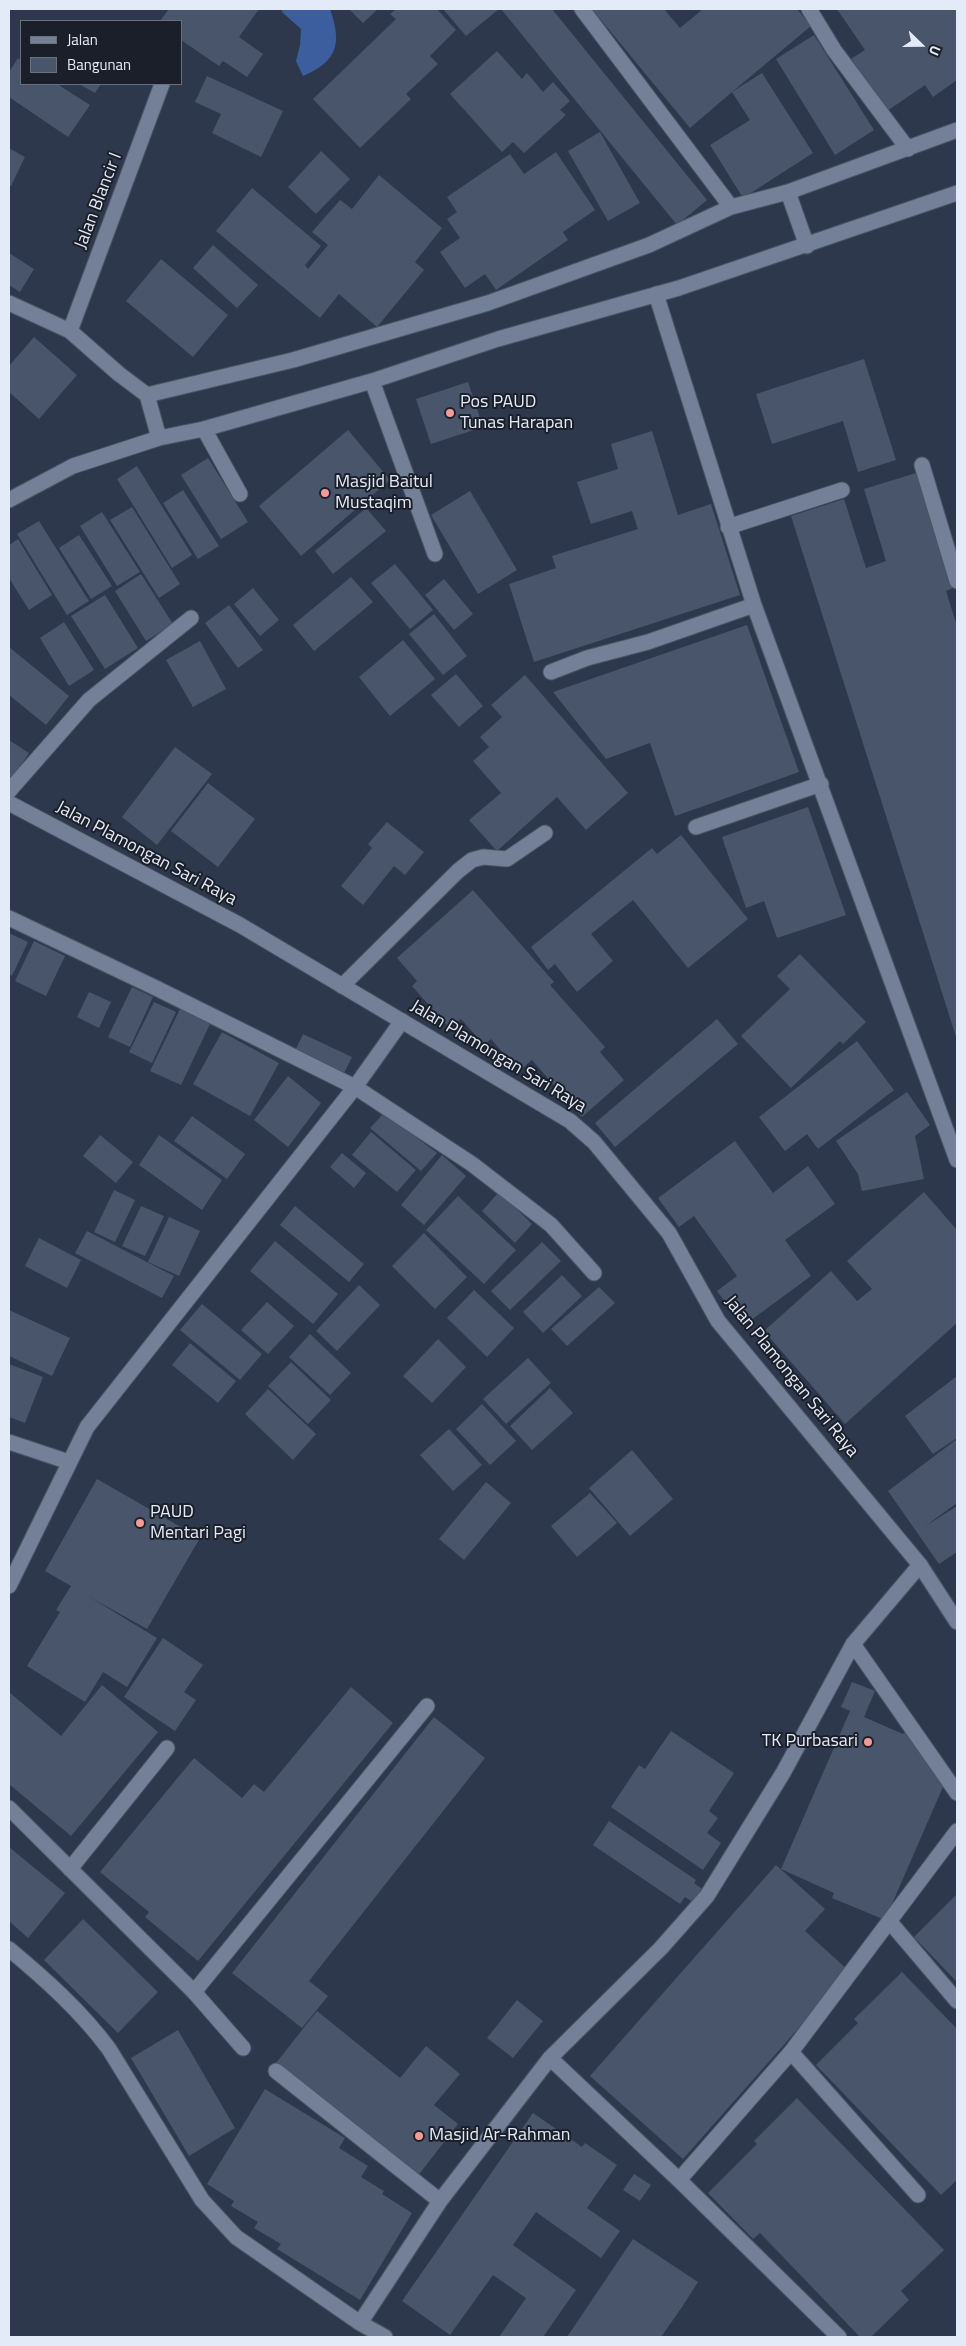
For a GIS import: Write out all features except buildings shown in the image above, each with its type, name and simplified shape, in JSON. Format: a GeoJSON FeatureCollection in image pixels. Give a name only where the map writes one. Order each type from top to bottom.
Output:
{"type":"FeatureCollection","features":[{"type":"Feature","properties":{"kind":"street"},"geometry":{"type":"LineString","coordinates":[[582,9],[731,207]]}},
{"type":"Feature","properties":{"kind":"street"},"geometry":{"type":"LineString","coordinates":[[809,9],[834,50],[908,149]]}},
{"type":"Feature","properties":{"kind":"street","name":"Jalan Blancir I"},"geometry":{"type":"LineString","coordinates":[[70,331],[162,85]]}},
{"type":"Feature","properties":{"kind":"street"},"geometry":{"type":"LineString","coordinates":[[148,395],[293,360],[488,303],[650,245],[731,207],[788,192],[957,130]]}},
{"type":"Feature","properties":{"kind":"street"},"geometry":{"type":"LineString","coordinates":[[788,192],[807,246]]}},
{"type":"Feature","properties":{"kind":"street"},"geometry":{"type":"LineString","coordinates":[[9,500],[74,466],[160,438],[204,429],[372,381],[498,339],[656,294],[807,246],[957,193]]}},
{"type":"Feature","properties":{"kind":"street"},"geometry":{"type":"LineString","coordinates":[[656,294],[728,528],[754,605],[957,1160]]}},
{"type":"Feature","properties":{"kind":"street"},"geometry":{"type":"LineString","coordinates":[[9,302],[70,331],[119,374],[148,395],[160,438]]}},
{"type":"Feature","properties":{"kind":"street"},"geometry":{"type":"LineString","coordinates":[[372,381],[435,554]]}},
{"type":"Feature","properties":{"kind":"street"},"geometry":{"type":"LineString","coordinates":[[204,429],[240,494]]}},
{"type":"Feature","properties":{"kind":"street"},"geometry":{"type":"LineString","coordinates":[[922,465],[957,581]]}},
{"type":"Feature","properties":{"kind":"street"},"geometry":{"type":"LineString","coordinates":[[728,528],[842,490]]}},
{"type":"Feature","properties":{"kind":"street"},"geometry":{"type":"LineString","coordinates":[[551,672],[587,658],[648,642],[754,605]]}},
{"type":"Feature","properties":{"kind":"street"},"geometry":{"type":"LineString","coordinates":[[9,791],[89,700],[191,618]]}},
{"type":"Feature","properties":{"kind":"street"},"geometry":{"type":"LineString","coordinates":[[696,827],[820,784]]}},
{"type":"Feature","properties":{"kind":"street","name":"Jalan Plamongan Sari Raya"},"geometry":{"type":"LineString","coordinates":[[9,803],[240,925],[570,1121],[594,1142],[669,1233],[718,1321],[920,1565],[957,1622]]}},
{"type":"Feature","properties":{"kind":"street"},"geometry":{"type":"LineString","coordinates":[[342,986],[458,871],[472,860],[483,857],[507,859],[545,833]]}},
{"type":"Feature","properties":{"kind":"street"},"geometry":{"type":"LineString","coordinates":[[9,918],[156,988],[355,1087],[472,1164],[551,1225],[594,1274]]}},
{"type":"Feature","properties":{"kind":"street"},"geometry":{"type":"LineString","coordinates":[[9,1586],[87,1427],[355,1087],[402,1021]]}},
{"type":"Feature","properties":{"kind":"street"},"geometry":{"type":"LineString","coordinates":[[9,1442],[69,1462]]}},
{"type":"Feature","properties":{"kind":"street"},"geometry":{"type":"LineString","coordinates":[[360,2323],[440,2201],[550,2058],[661,1948],[707,1896],[783,1773],[853,1644],[920,1565]]}},
{"type":"Feature","properties":{"kind":"street"},"geometry":{"type":"LineString","coordinates":[[853,1644],[957,1793]]}},
{"type":"Feature","properties":{"kind":"street"},"geometry":{"type":"LineString","coordinates":[[194,1992],[426,1706]]}},
{"type":"Feature","properties":{"kind":"street"},"geometry":{"type":"LineString","coordinates":[[70,1869],[167,1748]]}},
{"type":"Feature","properties":{"kind":"street"},"geometry":{"type":"LineString","coordinates":[[9,1808],[194,1992],[243,2048]]}},
{"type":"Feature","properties":{"kind":"street"},"geometry":{"type":"LineString","coordinates":[[679,2180],[791,2052],[957,1833]]}},
{"type":"Feature","properties":{"kind":"street"},"geometry":{"type":"LineString","coordinates":[[890,1922],[957,2001]]}},
{"type":"Feature","properties":{"kind":"street"},"geometry":{"type":"LineString","coordinates":[[9,1949],[45,1979],[93,2026],[202,2200],[222,2222],[236,2236],[360,2323],[385,2337]]}},
{"type":"Feature","properties":{"kind":"street"},"geometry":{"type":"LineString","coordinates":[[791,2052],[918,2195]]}},
{"type":"Feature","properties":{"kind":"street"},"geometry":{"type":"LineString","coordinates":[[550,2058],[679,2180],[839,2337]]}},
{"type":"Feature","properties":{"kind":"street"},"geometry":{"type":"LineString","coordinates":[[276,2071],[440,2201]]}},
{"type":"Feature","properties":{"kind":"shaded area"},"geometry":{"type":"Polygon","coordinates":[[[282,9],[330,9],[334,21],[336,41],[334,50],[324,64],[303,76],[296,61],[301,29],[282,12],[282,9]]]}},
{"type":"Feature","properties":{"kind":"place","name":"Pos PAUD Tunas Harapan"},"geometry":{"type":"Point","coordinates":[450,413]}},
{"type":"Feature","properties":{"kind":"place","name":"Masjid Baitul Mustaqim"},"geometry":{"type":"Point","coordinates":[325,493]}},
{"type":"Feature","properties":{"kind":"place","name":"PAUD Mentari Pagi"},"geometry":{"type":"Point","coordinates":[140,1523]}},
{"type":"Feature","properties":{"kind":"place","name":"TK Purbasari"},"geometry":{"type":"Point","coordinates":[868,1742]}},
{"type":"Feature","properties":{"kind":"place","name":"Masjid Ar-Rahman"},"geometry":{"type":"Point","coordinates":[419,2136]}}]}
